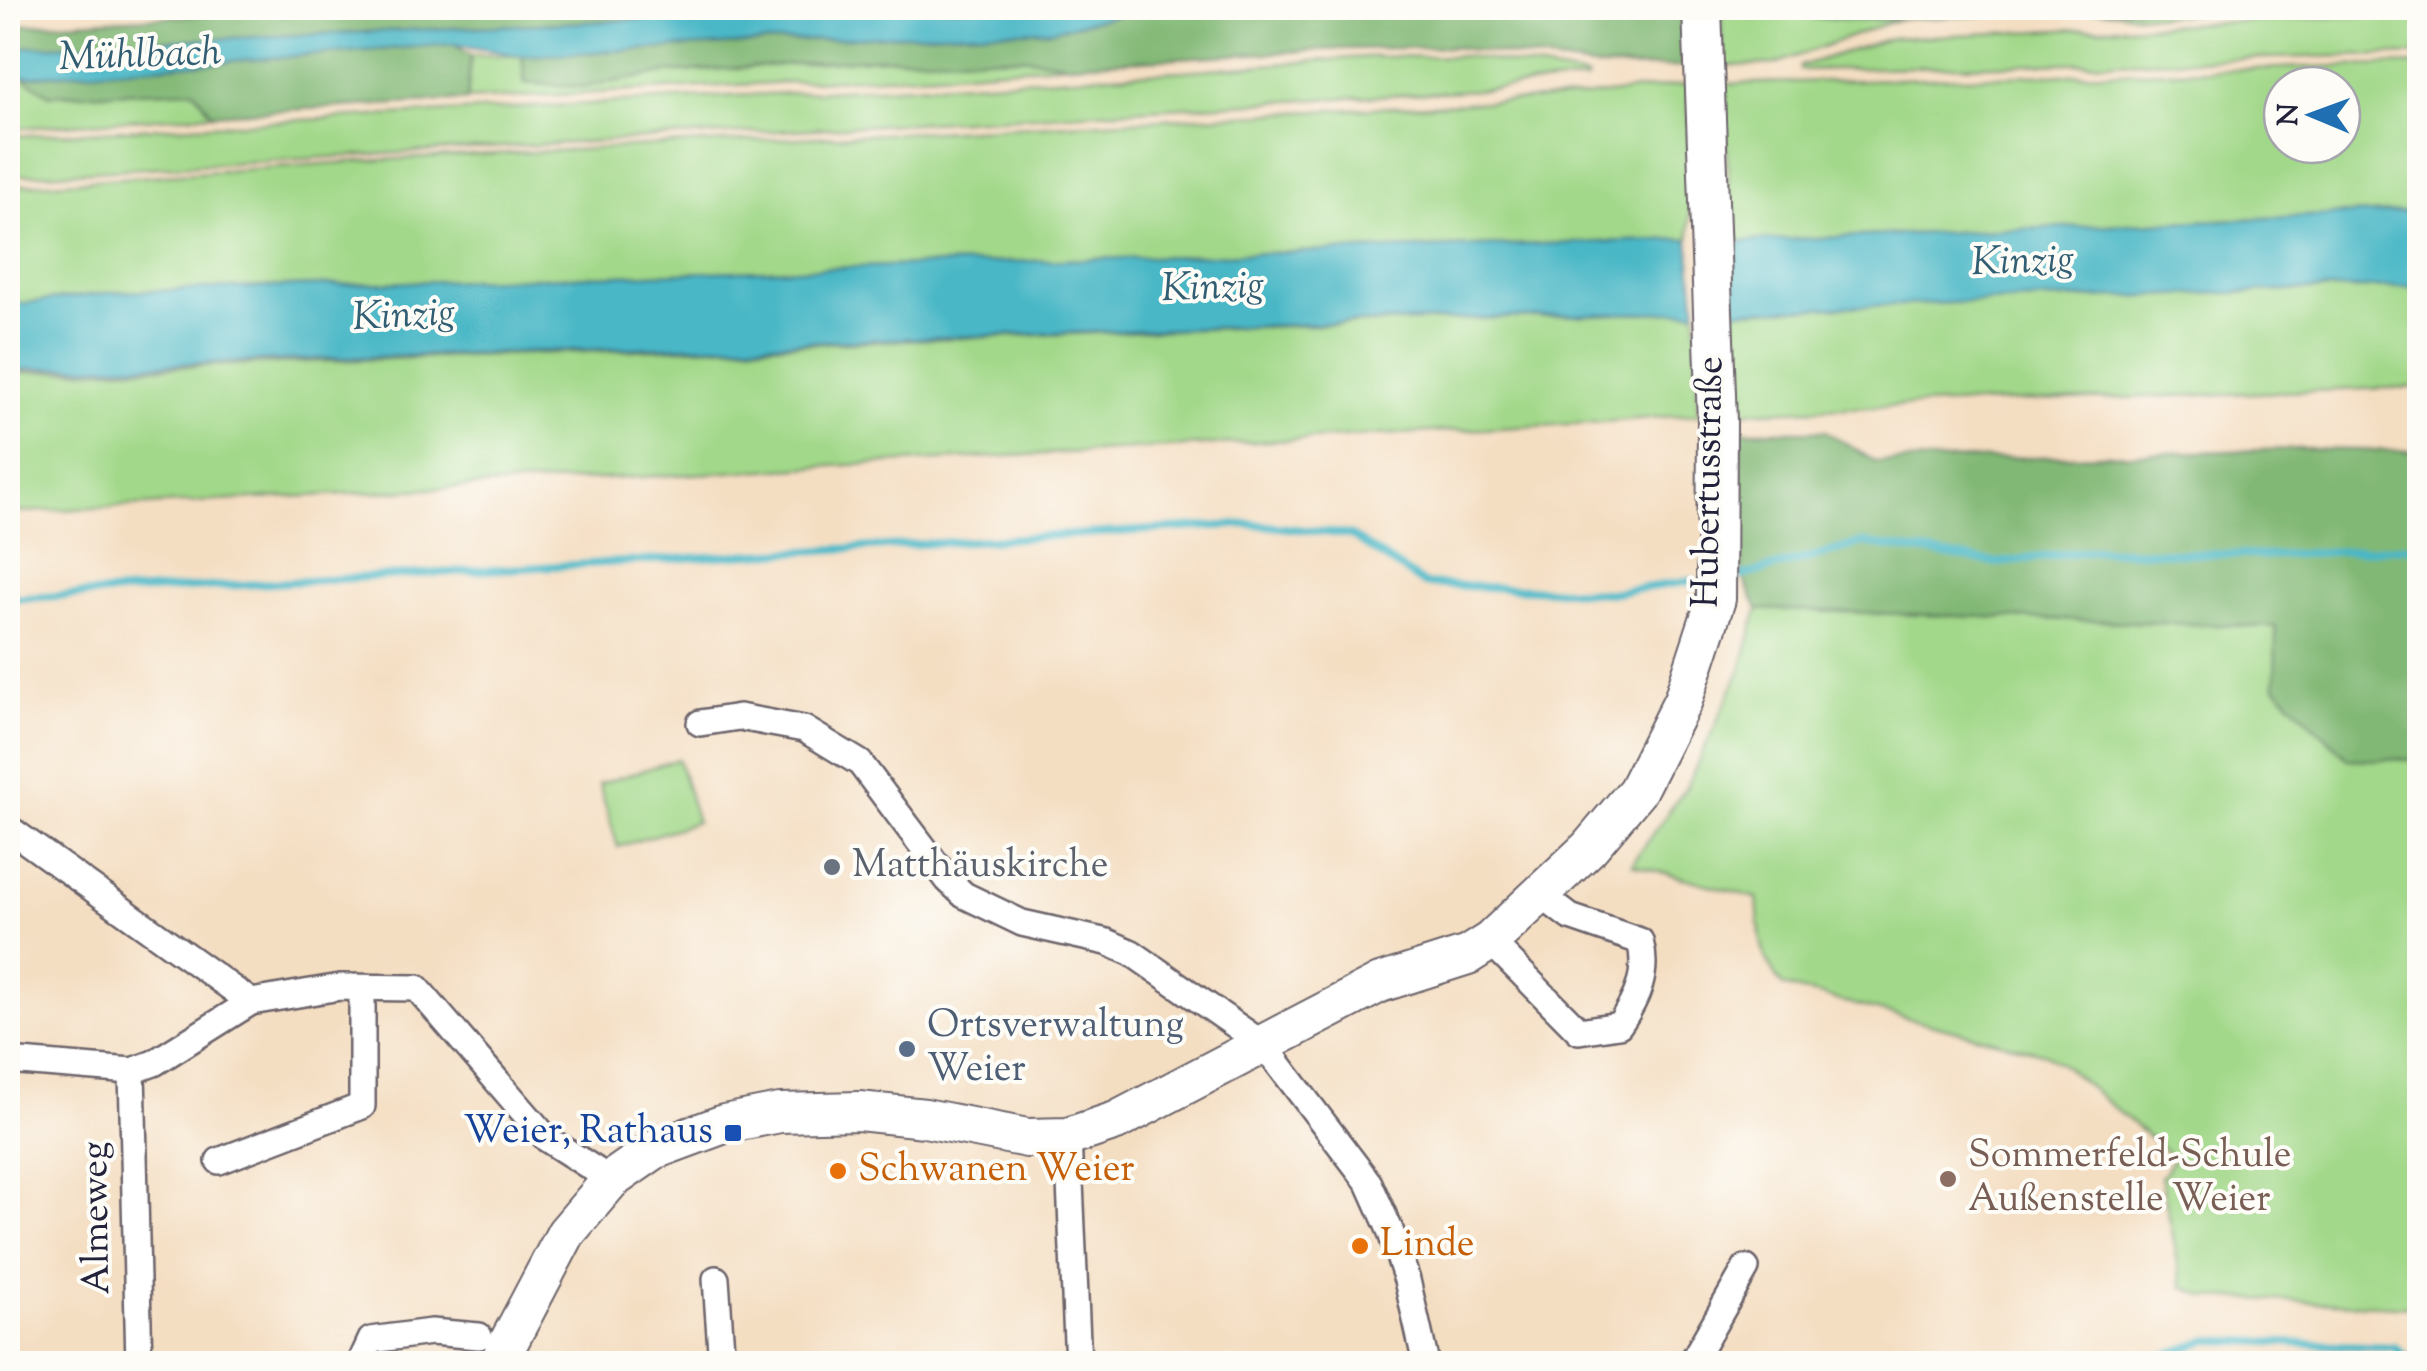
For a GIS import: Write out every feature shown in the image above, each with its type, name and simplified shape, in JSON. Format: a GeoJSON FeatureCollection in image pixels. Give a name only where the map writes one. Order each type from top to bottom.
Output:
{"type":"FeatureCollection","features":[{"type":"Feature","properties":{"kind":"street","name":"Hubertusstraße"},"geometry":{"type":"LineString","coordinates":[[490,1350],[504,1351],[566,1233],[611,1180],[654,1150],[724,1124],[780,1113],[859,1111],[925,1118],[1027,1138],[1068,1137],[1116,1121],[1380,983],[1468,956],[1589,848],[1637,791],[1684,700],[1716,599],[1717,422],[1702,9]]}},
{"type":"Feature","properties":{"kind":"street"},"geometry":{"type":"LineString","coordinates":[[700,722],[739,718],[804,729],[860,763],[948,880],[964,895],[1022,923],[1107,942],[1132,954],[1264,1046],[1369,1184],[1407,1280],[1426,1364]]}},
{"type":"Feature","properties":{"kind":"street"},"geometry":{"type":"LineString","coordinates":[[8,828],[251,1002]]}},
{"type":"Feature","properties":{"kind":"street"},"geometry":{"type":"LineString","coordinates":[[1490,940],[1579,1030],[1619,1025],[1635,1002],[1643,972],[1640,941],[1570,917],[1540,894]]}},
{"type":"Feature","properties":{"kind":"street"},"geometry":{"type":"LineString","coordinates":[[8,1061],[132,1071],[154,1062],[251,1002],[340,988],[417,988],[547,1139],[611,1180]]}},
{"type":"Feature","properties":{"kind":"street"},"geometry":{"type":"LineString","coordinates":[[218,1160],[362,1106],[362,988]]}},
{"type":"Feature","properties":{"kind":"street","name":"Almeweg"},"geometry":{"type":"LineString","coordinates":[[132,1071],[139,1364]]}},
{"type":"Feature","properties":{"kind":"street"},"geometry":{"type":"LineString","coordinates":[[1068,1137],[1078,1364]]}},
{"type":"Feature","properties":{"kind":"street"},"geometry":{"type":"LineString","coordinates":[[1691,1364],[1746,1268]]}},
{"type":"Feature","properties":{"kind":"street"},"geometry":{"type":"LineString","coordinates":[[716,1279],[722,1364]]}},
{"type":"Feature","properties":{"kind":"street"},"geometry":{"type":"LineString","coordinates":[[360,1364],[371,1340],[431,1332],[490,1350]]}},
{"type":"Feature","properties":{"kind":"green space"},"geometry":{"type":"Polygon","coordinates":[[[320,8],[838,8],[8,48],[8,26],[320,8]]]}},
{"type":"Feature","properties":{"kind":"green space"},"geometry":{"type":"Polygon","coordinates":[[[1149,8],[1682,8],[1682,67],[1599,68],[1453,47],[1341,49],[1069,64],[1022,57],[879,58],[664,73],[584,87],[525,83],[522,56],[1052,30],[1149,8]]]}},
{"type":"Feature","properties":{"kind":"green space"},"geometry":{"type":"Polygon","coordinates":[[[1721,8],[1815,18],[1902,18],[1775,64],[1724,66],[1721,8]]]}},
{"type":"Feature","properties":{"kind":"green space"},"geometry":{"type":"Polygon","coordinates":[[[1749,8],[2140,8],[1881,20],[1815,18],[1749,8]]]}},
{"type":"Feature","properties":{"kind":"green space"},"geometry":{"type":"Polygon","coordinates":[[[2325,8],[2163,16],[2097,11],[2325,8]]]}},
{"type":"Feature","properties":{"kind":"green space"},"geometry":{"type":"Polygon","coordinates":[[[2419,13],[2419,54],[1800,70],[1800,66],[1891,38],[2419,13]]]}},
{"type":"Feature","properties":{"kind":"green space"},"geometry":{"type":"Polygon","coordinates":[[[453,44],[471,55],[467,100],[212,114],[194,90],[50,95],[23,77],[453,44]]]}},
{"type":"Feature","properties":{"kind":"green space"},"geometry":{"type":"Polygon","coordinates":[[[471,55],[522,56],[525,83],[584,87],[664,73],[879,58],[1022,57],[1069,64],[467,100],[471,55]]]}},
{"type":"Feature","properties":{"kind":"green space"},"geometry":{"type":"Polygon","coordinates":[[[1467,56],[1587,80],[1476,90],[8,176],[8,136],[1184,71],[1366,57],[1467,56]]]}},
{"type":"Feature","properties":{"kind":"green space"},"geometry":{"type":"Polygon","coordinates":[[[2419,64],[2419,211],[1731,242],[1724,84],[2262,69],[2262,165],[2362,165],[2362,66],[2419,64]]]}},
{"type":"Feature","properties":{"kind":"green space"},"geometry":{"type":"Polygon","coordinates":[[[23,77],[50,95],[194,90],[212,114],[8,129],[8,78],[23,77]]]}},
{"type":"Feature","properties":{"kind":"green space"},"geometry":{"type":"Polygon","coordinates":[[[1688,84],[1690,239],[116,292],[8,305],[8,186],[363,161],[1583,97],[1688,84]]]}},
{"type":"Feature","properties":{"kind":"green space"},"geometry":{"type":"Polygon","coordinates":[[[2419,286],[2419,387],[1735,412],[1732,311],[2419,286]]]}},
{"type":"Feature","properties":{"kind":"green space"},"geometry":{"type":"Polygon","coordinates":[[[1696,311],[1698,414],[8,513],[8,373],[1696,311]]]}},
{"type":"Feature","properties":{"kind":"green space"},"geometry":{"type":"Polygon","coordinates":[[[1740,431],[1825,431],[1876,462],[2297,449],[2419,451],[2419,760],[2348,759],[2275,687],[2276,627],[1758,609],[1742,576],[1740,431]]]}},
{"type":"Feature","properties":{"kind":"green space"},"geometry":{"type":"Polygon","coordinates":[[[1758,609],[2277,627],[2275,687],[2348,759],[2419,760],[2419,1307],[2207,1297],[2183,1287],[2161,1177],[2174,1158],[2065,1067],[2046,1054],[1783,986],[1765,955],[1757,898],[1632,864],[1687,786],[1741,669],[1758,609]]]}},
{"type":"Feature","properties":{"kind":"green space"},"geometry":{"type":"Polygon","coordinates":[[[678,759],[697,822],[618,847],[599,784],[678,759]]]}},
{"type":"Feature","properties":{"kind":"water","name":"Mühlbach"},"geometry":{"type":"Polygon","coordinates":[[[838,8],[1149,8],[1052,30],[522,56],[453,44],[8,78],[8,48],[838,8]]]}},
{"type":"Feature","properties":{"kind":"water","name":"Kinzig"},"geometry":{"type":"Polygon","coordinates":[[[2419,211],[2419,286],[1732,311],[1731,242],[2419,211]]]}},
{"type":"Feature","properties":{"kind":"water","name":"Kinzig"},"geometry":{"type":"Polygon","coordinates":[[[1689,239],[1696,311],[8,370],[8,305],[116,292],[1689,239]]]}},
{"type":"Feature","properties":{"kind":"waterway"},"geometry":{"type":"LineString","coordinates":[[8,599],[1251,524],[1350,535],[1424,584],[1609,593],[1692,581]]}},
{"type":"Feature","properties":{"kind":"waterway"},"geometry":{"type":"LineString","coordinates":[[1742,576],[1863,543],[1998,563],[2092,550],[2270,556],[2420,546]]}},
{"type":"Feature","properties":{"kind":"waterway"},"geometry":{"type":"LineString","coordinates":[[2154,1364],[2166,1355],[2209,1340],[2395,1347],[2413,1364]]}},
{"type":"Feature","properties":{"kind":"place","name":"Matthäuskirche"},"geometry":{"type":"Point","coordinates":[832,867]}},
{"type":"Feature","properties":{"kind":"place","name":"Ortsverwaltung Weier"},"geometry":{"type":"Point","coordinates":[907,1049]}},
{"type":"Feature","properties":{"kind":"place","name":"Weier, Rathaus"},"geometry":{"type":"Point","coordinates":[733,1133]}},
{"type":"Feature","properties":{"kind":"place","name":"Schwanen Weier"},"geometry":{"type":"Point","coordinates":[838,1171]}},
{"type":"Feature","properties":{"kind":"place","name":"Sommerfeld-Schule Außenstelle Weier"},"geometry":{"type":"Point","coordinates":[1948,1179]}},
{"type":"Feature","properties":{"kind":"place","name":"Linde"},"geometry":{"type":"Point","coordinates":[1360,1246]}}]}
